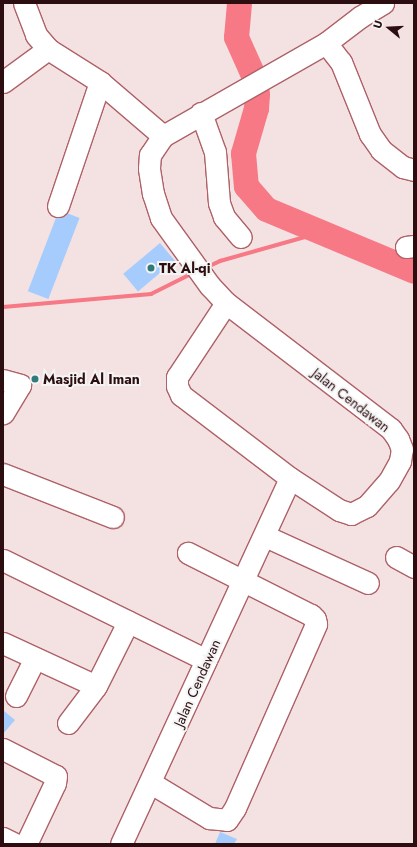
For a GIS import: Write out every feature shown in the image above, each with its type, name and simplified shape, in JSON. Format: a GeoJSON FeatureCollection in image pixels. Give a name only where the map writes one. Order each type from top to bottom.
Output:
{"type":"FeatureCollection","features":[{"type":"Feature","properties":{"kind":"street"},"geometry":{"type":"LineString","coordinates":[[24,3],[36,35],[48,49],[100,82],[163,136]]}},
{"type":"Feature","properties":{"kind":"street","name":"Jalan Cendawan"},"geometry":{"type":"LineString","coordinates":[[121,844],[151,783],[206,660],[265,536],[290,478],[339,510],[351,514],[367,506],[382,490],[395,472],[408,443],[226,303],[210,286],[160,218],[152,194],[150,155],[163,136],[201,112],[244,91],[268,75],[326,43],[360,17],[383,3]]}},
{"type":"Feature","properties":{"kind":"street"},"geometry":{"type":"LineString","coordinates":[[326,43],[341,62],[370,134],[381,150],[403,167],[414,170]]}},
{"type":"Feature","properties":{"kind":"street"},"geometry":{"type":"LineString","coordinates":[[3,82],[48,49]]}},
{"type":"Feature","properties":{"kind":"street"},"geometry":{"type":"LineString","coordinates":[[58,206],[100,82]]}},
{"type":"Feature","properties":{"kind":"street"},"geometry":{"type":"LineString","coordinates":[[201,112],[215,152],[219,204],[224,217],[241,237]]}},
{"type":"Feature","properties":{"kind":"street"},"geometry":{"type":"LineString","coordinates":[[226,303],[183,366],[177,377],[177,386],[181,395],[290,478]]}},
{"type":"Feature","properties":{"kind":"street"},"geometry":{"type":"LineString","coordinates":[[3,380],[20,385],[3,413]]}},
{"type":"Feature","properties":{"kind":"street"},"geometry":{"type":"LineString","coordinates":[[3,474],[113,517]]}},
{"type":"Feature","properties":{"kind":"street"},"geometry":{"type":"LineString","coordinates":[[265,536],[368,583]]}},
{"type":"Feature","properties":{"kind":"street"},"geometry":{"type":"LineString","coordinates":[[151,783],[214,820],[226,820],[235,808],[316,624],[315,619],[311,615],[243,582],[188,552]]}},
{"type":"Feature","properties":{"kind":"street"},"geometry":{"type":"LineString","coordinates":[[3,560],[206,660]]}},
{"type":"Feature","properties":{"kind":"street"},"geometry":{"type":"LineString","coordinates":[[68,723],[96,686],[128,622]]}},
{"type":"Feature","properties":{"kind":"street"},"geometry":{"type":"LineString","coordinates":[[3,643],[96,686]]}},
{"type":"Feature","properties":{"kind":"street"},"geometry":{"type":"LineString","coordinates":[[16,696],[35,658]]}},
{"type":"Feature","properties":{"kind":"street"},"geometry":{"type":"LineString","coordinates":[[3,749],[56,776],[55,783],[26,844]]}},
{"type":"Feature","properties":{"kind":"street"},"geometry":{"type":"LineString","coordinates":[[3,838],[15,844]]}},
{"type":"Feature","properties":{"kind":"building"},"geometry":{"type":"Polygon","coordinates":[[[59,210],[80,218],[48,299],[28,291],[59,210]]]}},
{"type":"Feature","properties":{"kind":"building"},"geometry":{"type":"Polygon","coordinates":[[[160,243],[175,261],[138,291],[123,274],[160,243]]]}},
{"type":"Feature","properties":{"kind":"building"},"geometry":{"type":"Polygon","coordinates":[[[3,710],[15,720],[3,734],[3,710]]]}},
{"type":"Feature","properties":{"kind":"building"},"geometry":{"type":"Polygon","coordinates":[[[220,832],[237,839],[234,844],[215,844],[220,832]]]}},
{"type":"Feature","properties":{"kind":"waterway"},"geometry":{"type":"LineString","coordinates":[[239,3],[236,37],[253,75],[257,94],[256,108],[243,153],[246,186],[266,209],[414,271]]}},
{"type":"Feature","properties":{"kind":"waterway"},"geometry":{"type":"LineString","coordinates":[[205,268],[220,261],[319,233]]}},
{"type":"Feature","properties":{"kind":"waterway"},"geometry":{"type":"LineString","coordinates":[[3,307],[151,294],[193,273]]}},
{"type":"Feature","properties":{"kind":"place","name":"TK Al-qi"},"geometry":{"type":"Point","coordinates":[151,268]}},
{"type":"Feature","properties":{"kind":"place","name":"Masjid Al Iman"},"geometry":{"type":"Point","coordinates":[35,379]}}]}
